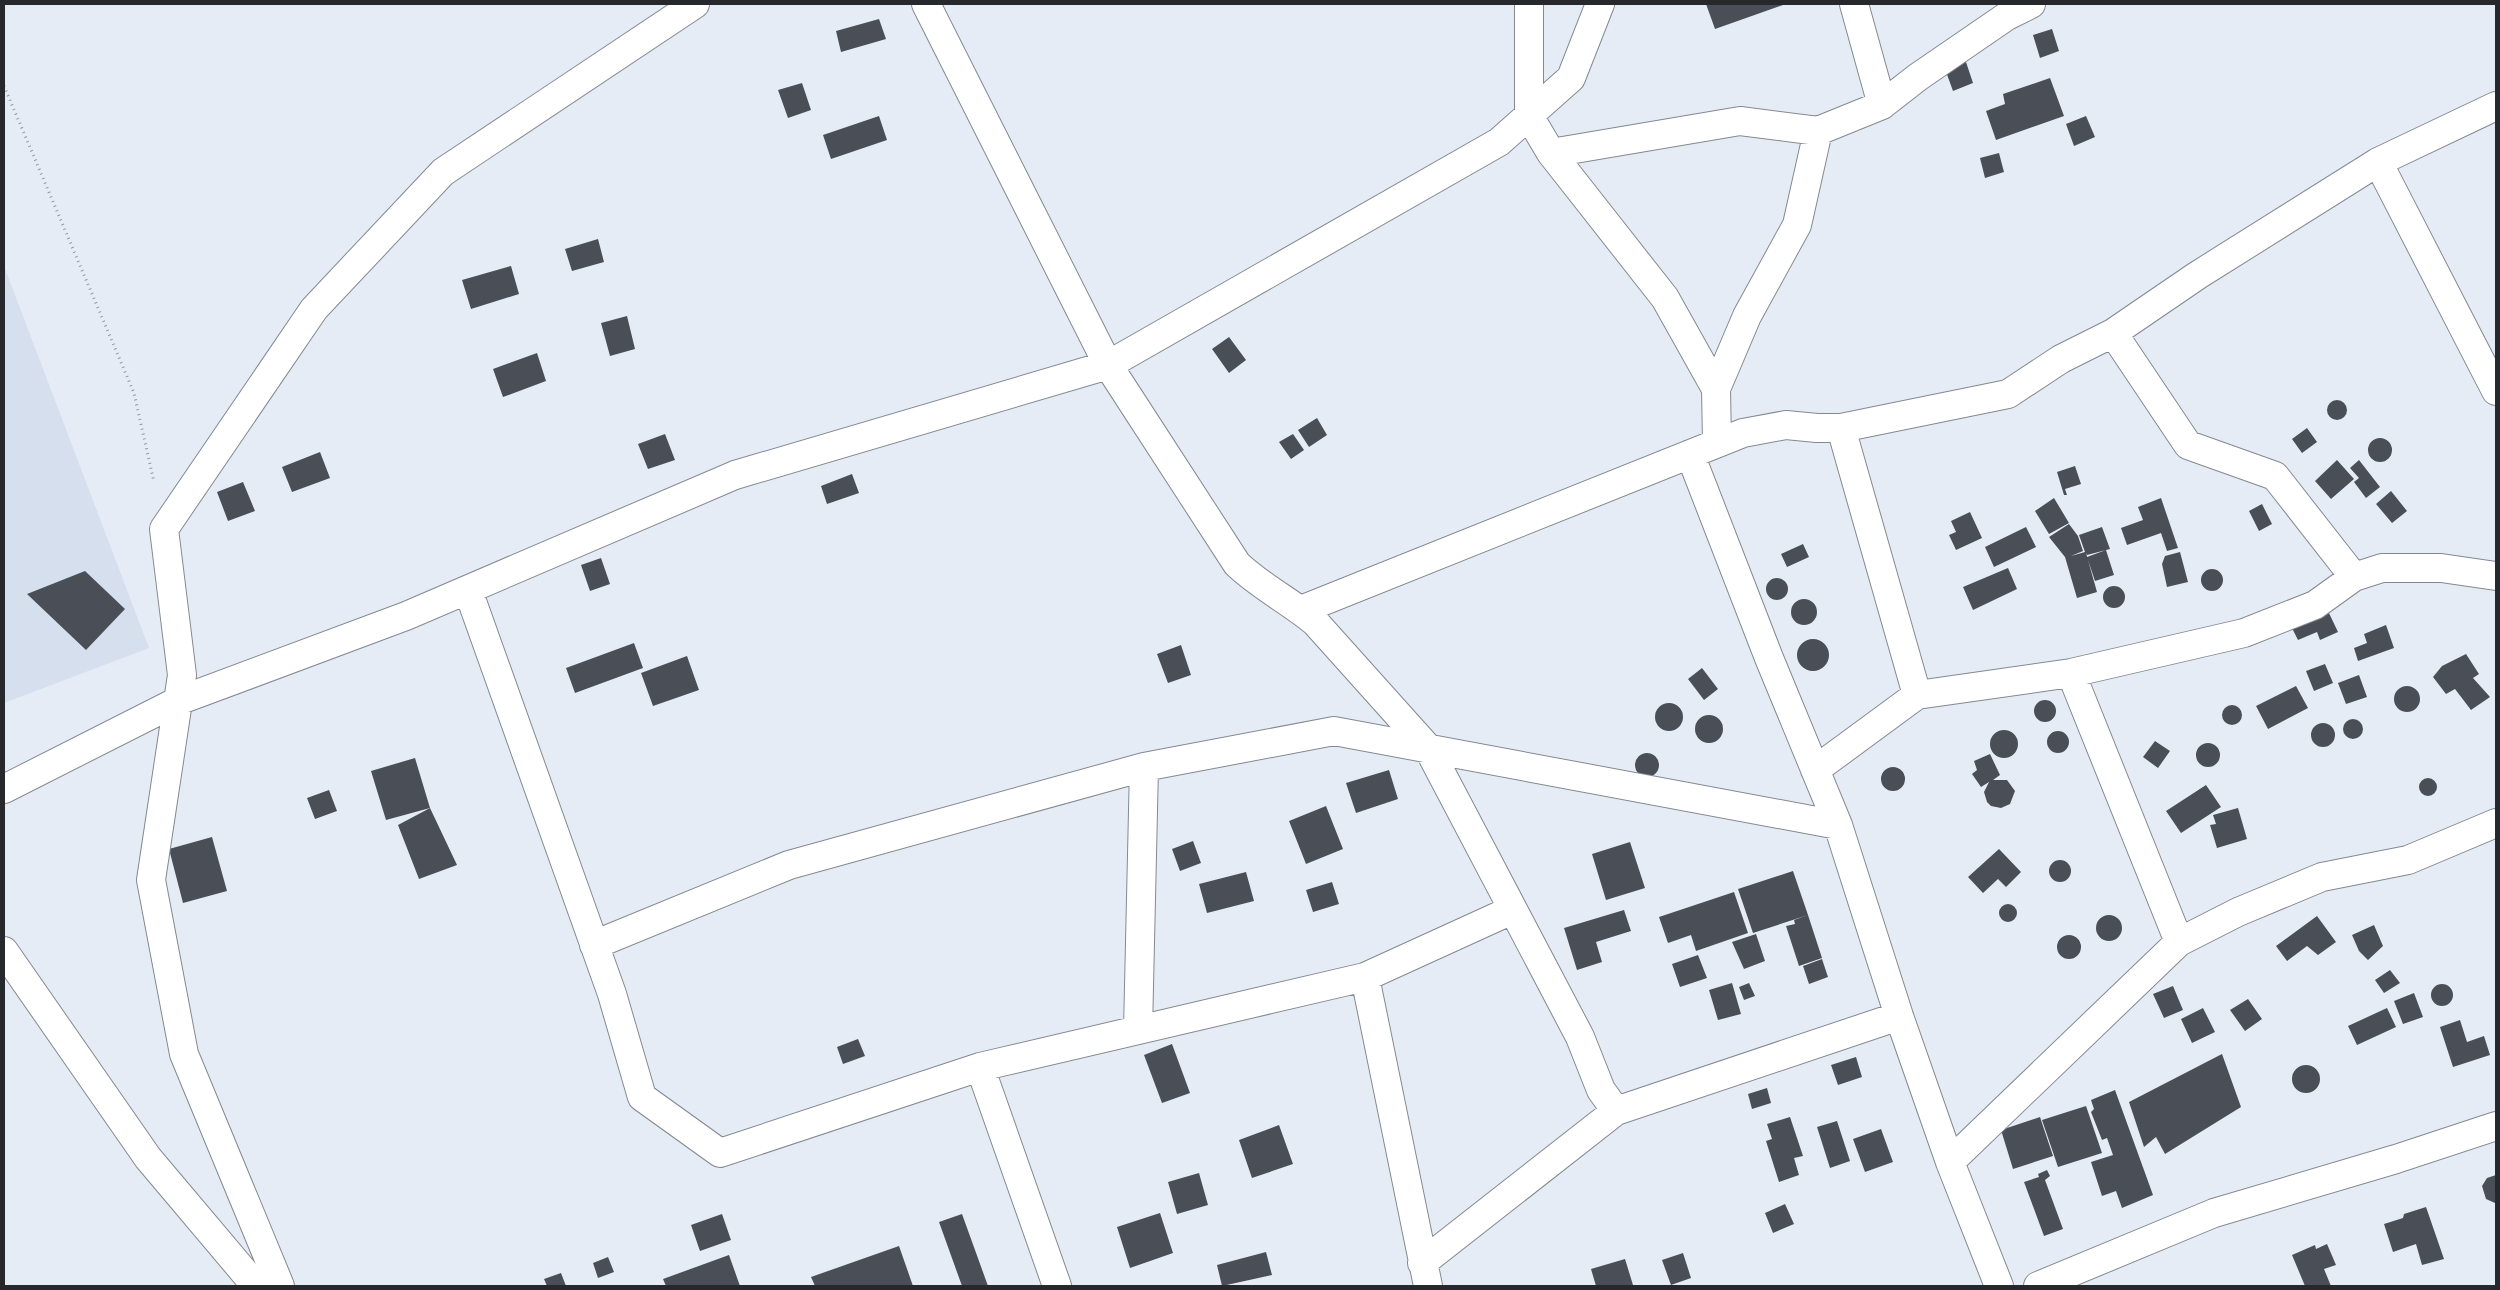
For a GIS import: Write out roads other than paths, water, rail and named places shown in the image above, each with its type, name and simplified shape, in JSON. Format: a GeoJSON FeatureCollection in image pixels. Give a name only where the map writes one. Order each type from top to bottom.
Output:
{"type":"FeatureCollection","features":[{"type":"Feature","properties":{"kind":"street"},"geometry":{"type":"LineString","coordinates":[[280,1286],[184,1054],[151,880],[182,675],[164,529],[314,309],[443,172],[695,4]]}},
{"type":"Feature","properties":{"kind":"street"},"geometry":{"type":"LineString","coordinates":[[926,4],[1108,365],[1237,564],[1255,581],[1301,610],[1315,622],[1428,748],[1580,1037],[1601,1090],[1616,1111]]}},
{"type":"Feature","properties":{"kind":"street"},"geometry":{"type":"LineString","coordinates":[[1529,4],[1529,116],[1551,153],[1665,298],[1716,389]]}},
{"type":"Feature","properties":{"kind":"street"},"geometry":{"type":"LineString","coordinates":[[4,788],[178,701],[406,616],[735,475],[1108,365],[1499,142],[1570,78],[1600,4]]}},
{"type":"Feature","properties":{"kind":"street"},"geometry":{"type":"LineString","coordinates":[[1854,4],[1882,106]]}},
{"type":"Feature","properties":{"kind":"street"},"geometry":{"type":"LineString","coordinates":[[1551,153],[1740,121],[1818,131],[1882,106],[1918,76],[2007,16],[2031,4]]}},
{"type":"Feature","properties":{"kind":"street"},"geometry":{"type":"LineString","coordinates":[[1301,610],[1743,433],[1786,425],[1841,428],[2008,394],[2061,359],[2112,333],[2198,275],[2378,162],[2496,106]]}},
{"type":"Feature","properties":{"kind":"street"},"geometry":{"type":"LineString","coordinates":[[1717,443],[1716,389],[1747,316],[1797,225],[1818,131]]}},
{"type":"Feature","properties":{"kind":"street"},"geometry":{"type":"LineString","coordinates":[[2378,162],[2496,391]]}},
{"type":"Feature","properties":{"kind":"street"},"geometry":{"type":"LineString","coordinates":[[2112,333],[2188,445],[2274,476],[2354,577]]}},
{"type":"Feature","properties":{"kind":"street"},"geometry":{"type":"LineString","coordinates":[[1841,428],[1917,695]]}},
{"type":"Feature","properties":{"kind":"street"},"geometry":{"type":"LineString","coordinates":[[1690,454],[1769,658],[1838,826],[1899,1016],[1950,1162],[1999,1286]]}},
{"type":"Feature","properties":{"kind":"street"},"geometry":{"type":"LineString","coordinates":[[1815,770],[1917,695],[2071,673],[2244,633],[2315,605],[2354,577],[2382,568],[2441,568],[2496,576]]}},
{"type":"Feature","properties":{"kind":"street"},"geometry":{"type":"LineString","coordinates":[[468,590],[612,994],[642,1097],[720,1153],[980,1067],[1365,978],[1512,910]]}},
{"type":"Feature","properties":{"kind":"street"},"geometry":{"type":"LineString","coordinates":[[2071,673],[2179,942]]}},
{"type":"Feature","properties":{"kind":"street"},"geometry":{"type":"LineString","coordinates":[[594,945],[789,865],[1144,767],[1334,731],[1838,826]]}},
{"type":"Feature","properties":{"kind":"street"},"geometry":{"type":"LineString","coordinates":[[1138,1030],[1144,767]]}},
{"type":"Feature","properties":{"kind":"street"},"geometry":{"type":"LineString","coordinates":[[1950,1162],[2179,942],[2238,912],[2322,877],[2408,860],[2496,824]]}},
{"type":"Feature","properties":{"kind":"street"},"geometry":{"type":"LineString","coordinates":[[4,951],[148,1158],[256,1286]]}},
{"type":"Feature","properties":{"kind":"street"},"geometry":{"type":"LineString","coordinates":[[1365,978],[1425,1275],[1616,1111],[1899,1016]]}},
{"type":"Feature","properties":{"kind":"street"},"geometry":{"type":"LineString","coordinates":[[980,1067],[1057,1286]]}},
{"type":"Feature","properties":{"kind":"street"},"geometry":{"type":"LineString","coordinates":[[2038,1286],[2214,1213],[2396,1159],[2496,1126]]}}]}
